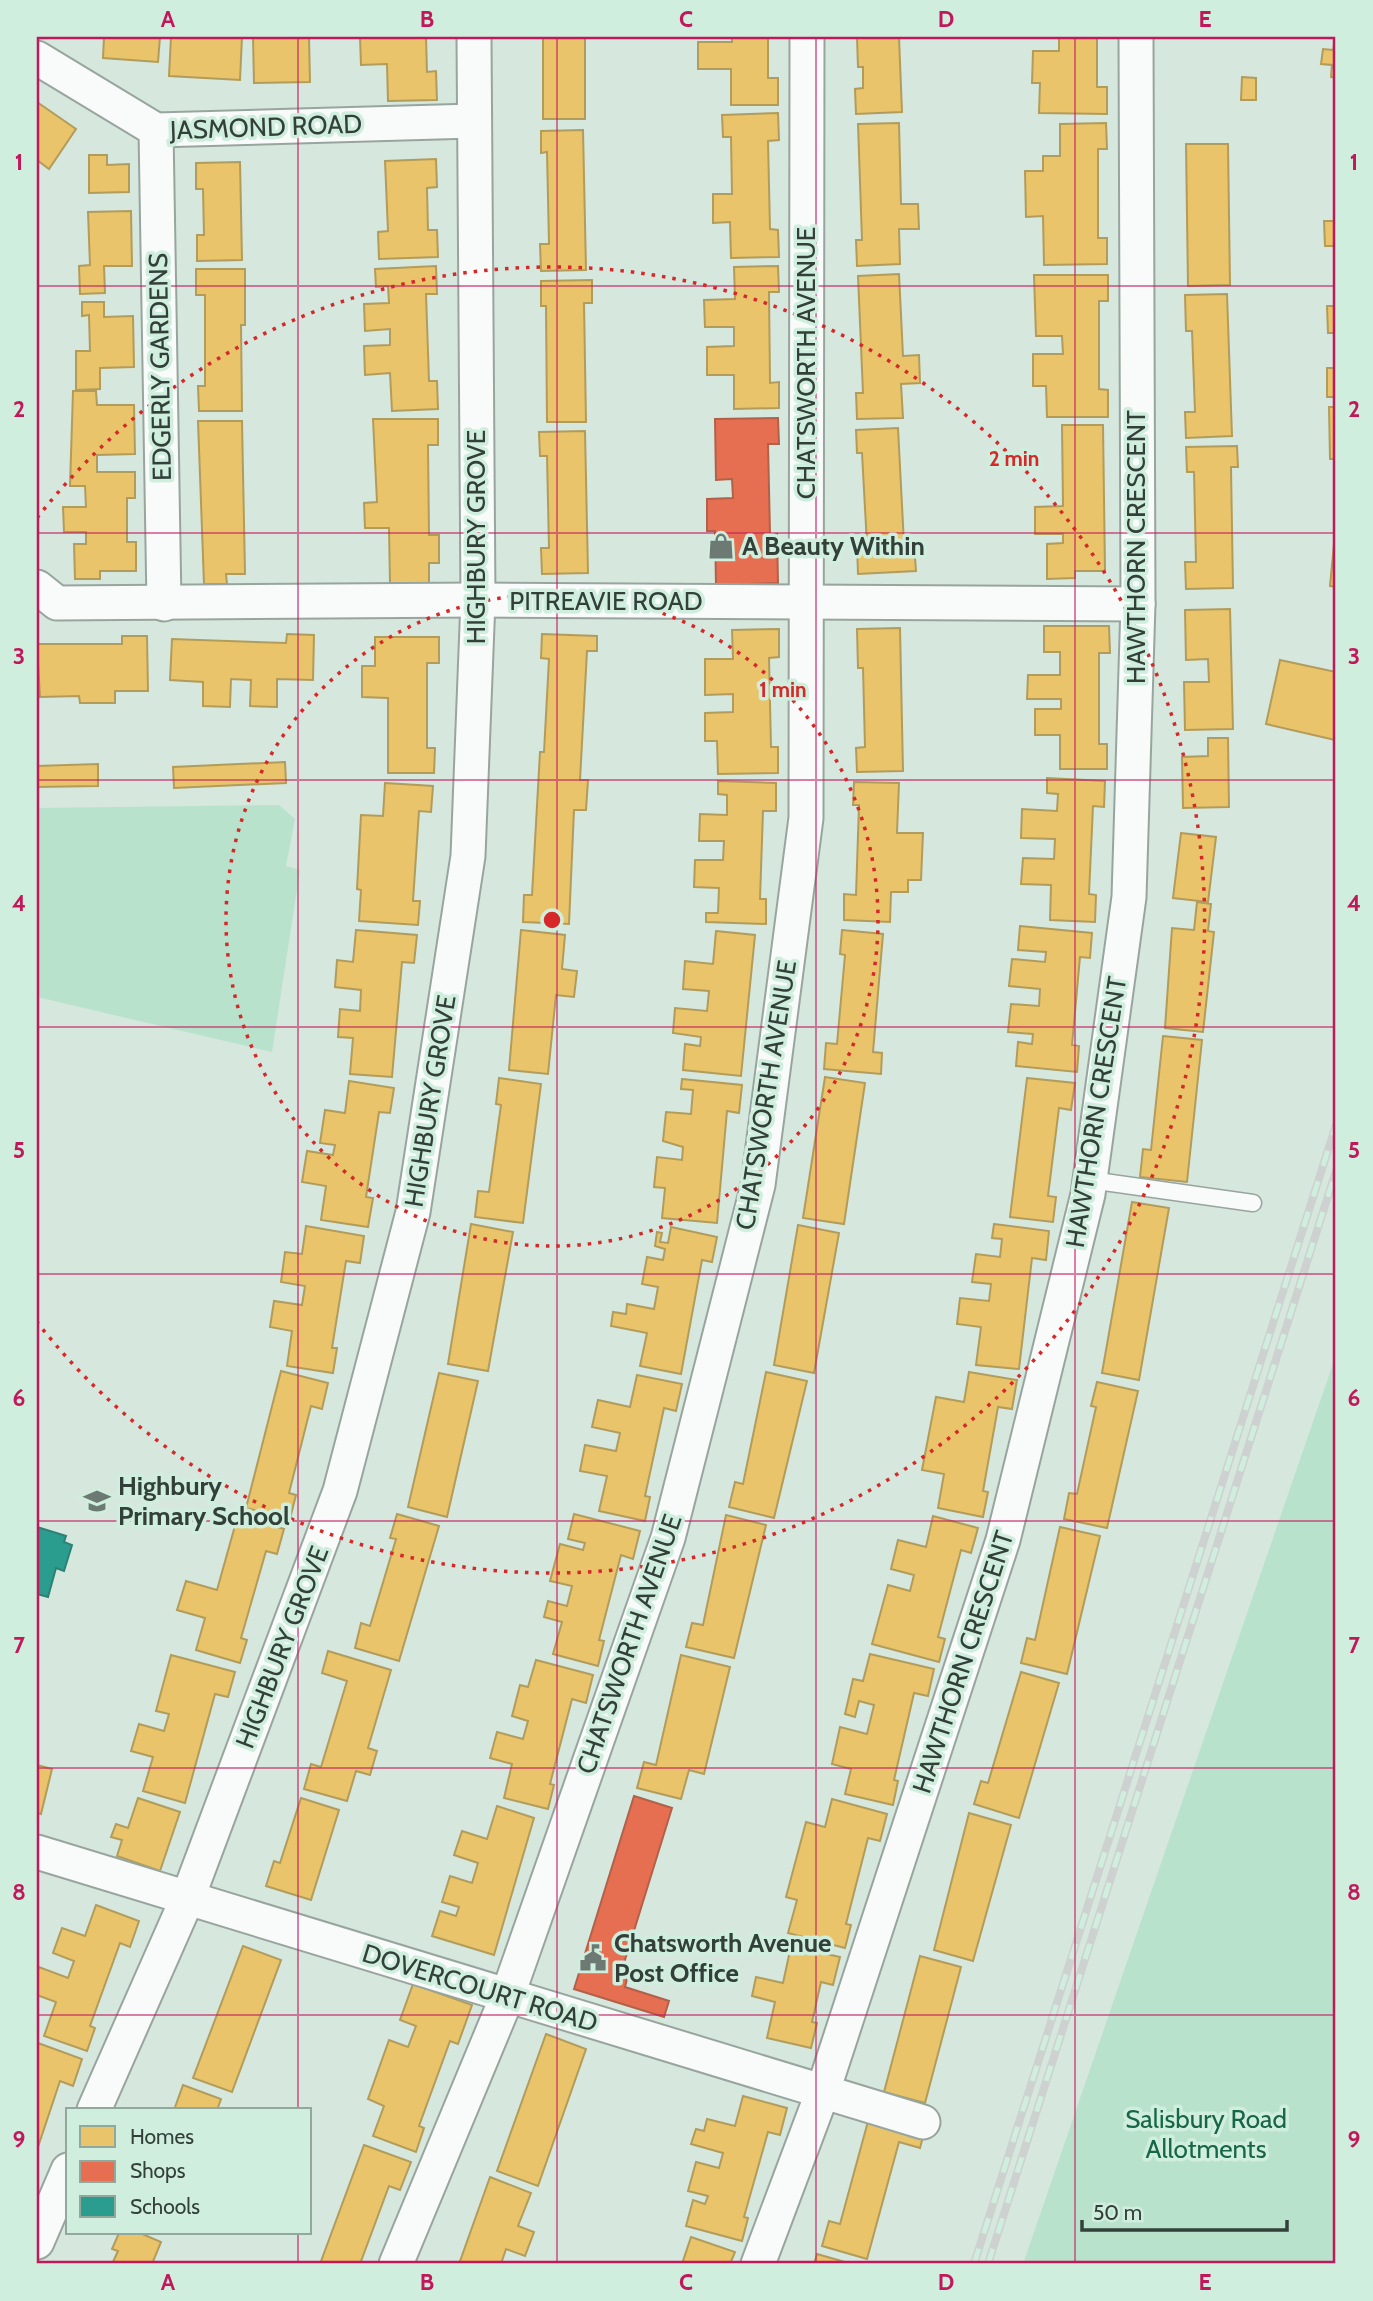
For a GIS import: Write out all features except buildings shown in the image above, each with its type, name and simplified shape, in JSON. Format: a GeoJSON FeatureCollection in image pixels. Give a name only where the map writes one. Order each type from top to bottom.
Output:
{"type":"FeatureCollection","features":[{"type":"Feature","properties":{"kind":"street","name":"HIGHBURY GROVE"},"geometry":{"type":"LineString","coordinates":[[95,2108],[188,1897],[340,1490],[414,1212],[468,856],[478,600],[474,37]]}},
{"type":"Feature","properties":{"kind":"street","name":"CHATSWORTH AVENUE"},"geometry":{"type":"LineString","coordinates":[[396,2264],[507,1997],[668,1538],[758,1185],[806,818],[807,37]]}},
{"type":"Feature","properties":{"kind":"street","name":"HAWTHORN CRESCENT"},"geometry":{"type":"LineString","coordinates":[[758,2264],[823,2091],[1003,1540],[1090,1180],[1129,897],[1138,604],[1136,37]]}},
{"type":"Feature","properties":{"kind":"street","name":"JASMOND ROAD"},"geometry":{"type":"LineString","coordinates":[[37,58],[156,130],[474,121]]}},
{"type":"Feature","properties":{"kind":"street","name":"EDGERLY GARDENS"},"geometry":{"type":"LineString","coordinates":[[156,130],[164,604]]}},
{"type":"Feature","properties":{"kind":"street","name":"PITREAVIE ROAD"},"geometry":{"type":"LineString","coordinates":[[37,587],[57,603],[478,600],[1138,604]]}},
{"type":"Feature","properties":{"kind":"street","name":"DOVERCOURT ROAD"},"geometry":{"type":"LineString","coordinates":[[37,1852],[923,2122]]}},
{"type":"Feature","properties":{"kind":"street"},"geometry":{"type":"LineString","coordinates":[[37,2242],[66,2175]]}},
{"type":"Feature","properties":{"kind":"lane"},"geometry":{"type":"LineString","coordinates":[[1090,1180],[1253,1203]]}},
{"type":"Feature","properties":{"kind":"green space"},"geometry":{"type":"Polygon","coordinates":[[[279,805],[295,819],[286,866],[300,870],[272,1052],[37,997],[37,808],[279,805]]]}},
{"type":"Feature","properties":{"kind":"green space","name":"Salisbury Road Allotments"},"geometry":{"type":"Polygon","coordinates":[[[1336,1355],[1336,2264],[1023,2264],[1336,1355]]]}},
{"type":"Feature","properties":{"kind":"railway"},"geometry":{"type":"LineString","coordinates":[[974,2264],[1336,1125]]}},
{"type":"Feature","properties":{"kind":"railway"},"geometry":{"type":"LineString","coordinates":[[988,2264],[1336,1171]]}},
{"type":"Feature","properties":{"kind":"place","name":"A Beauty Within"},"geometry":{"type":"Point","coordinates":[721,546]}},
{"type":"Feature","properties":{"kind":"place","name":"Highbury Primary School"},"geometry":{"type":"Point","coordinates":[97,1501]}},
{"type":"Feature","properties":{"kind":"place","name":"Chatsworth Avenue Post Office"},"geometry":{"type":"Point","coordinates":[593,1958]}}]}
